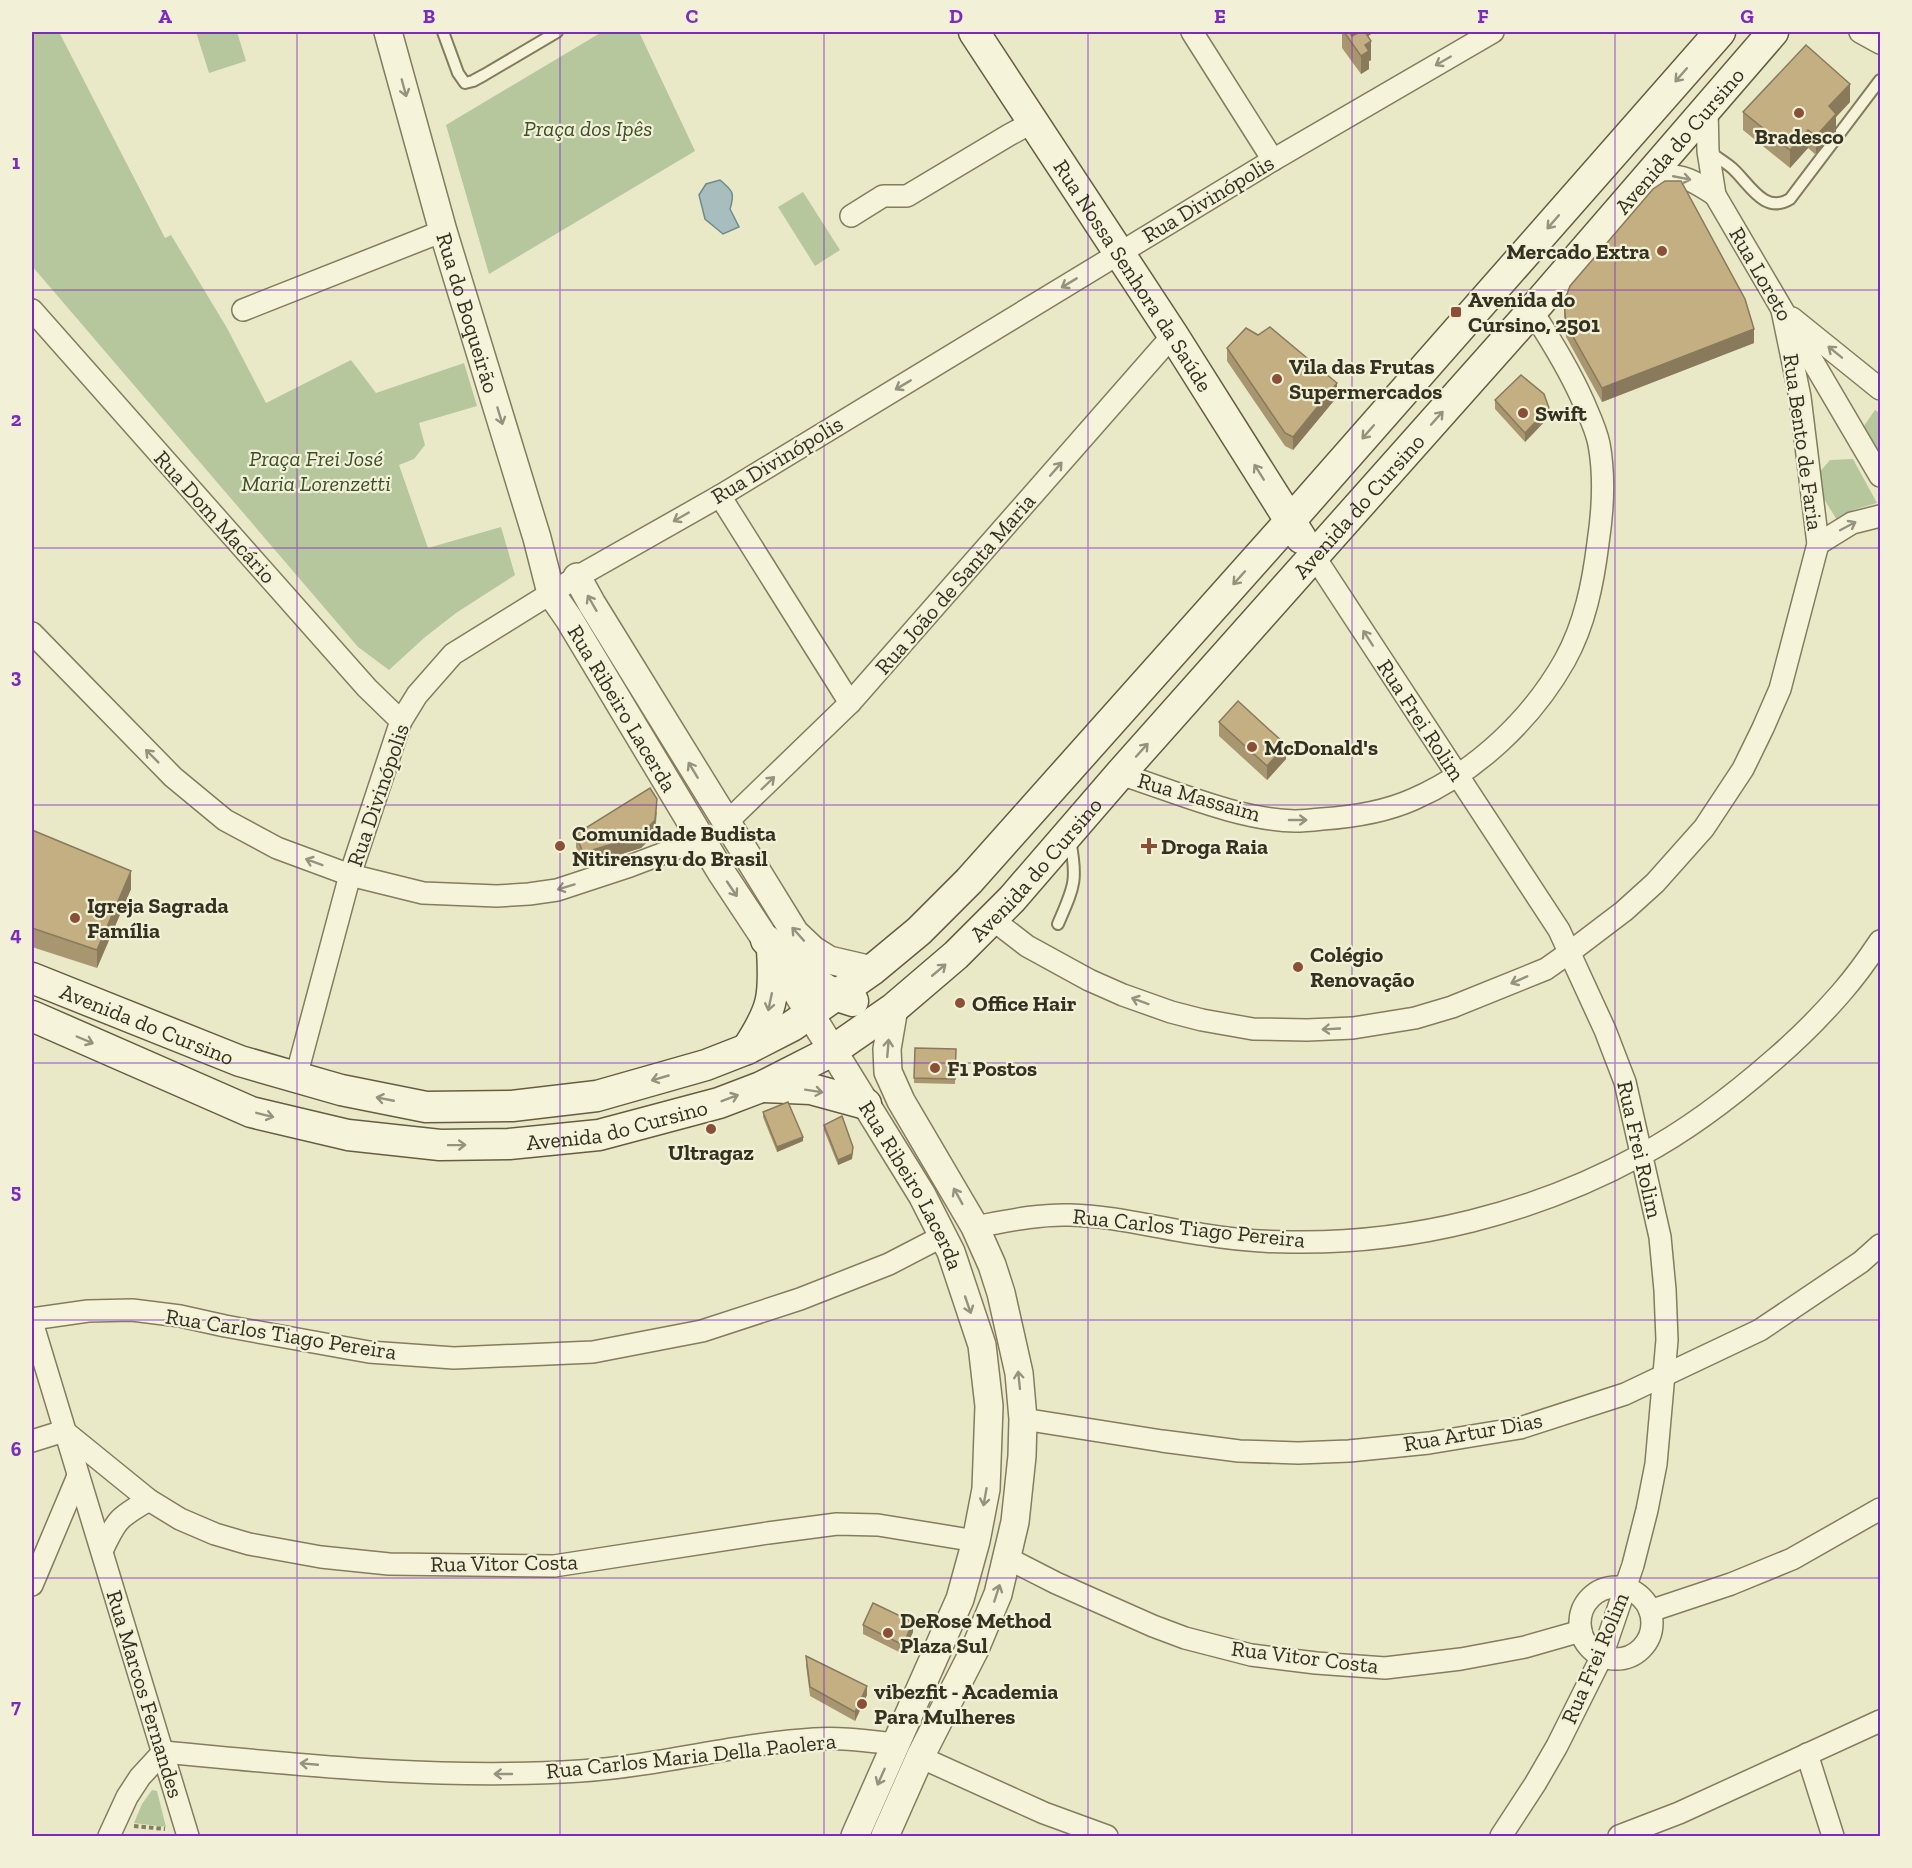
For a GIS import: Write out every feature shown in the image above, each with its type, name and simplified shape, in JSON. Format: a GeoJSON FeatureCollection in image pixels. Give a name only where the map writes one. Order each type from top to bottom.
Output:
{"type":"FeatureCollection","features":[{"type":"Feature","properties":{"kind":"main road","name":"Rua Nossa Senhora da Saúde"},"geometry":{"type":"LineString","coordinates":[[974,32],[1173,335],[1290,521]]}},
{"type":"Feature","properties":{"kind":"main road","name":"Avenida do Cursino"},"geometry":{"type":"LineString","coordinates":[[32,978],[240,1061],[341,1090],[426,1107],[512,1106],[597,1096],[706,1065],[747,1049],[792,1026],[872,970],[919,930],[969,881],[1290,521],[1720,32]]}},
{"type":"Feature","properties":{"kind":"main road","name":"Avenida do Cursino"},"geometry":{"type":"LineString","coordinates":[[32,1016],[251,1112],[348,1135],[440,1145],[509,1144],[599,1136],[719,1103],[761,1087],[832,1051],[894,1008],[956,956],[1012,899],[1120,774],[1532,311],[1773,32]]}},
{"type":"Feature","properties":{"kind":"main road","name":"Rua Frei Rolim"},"geometry":{"type":"LineString","coordinates":[[1290,521],[1314,556]]}},
{"type":"Feature","properties":{"kind":"main road"},"geometry":{"type":"LineString","coordinates":[[769,944],[817,984],[836,996],[872,1006],[894,1008]]}},
{"type":"Feature","properties":{"kind":"main road"},"geometry":{"type":"LineString","coordinates":[[747,1049],[762,1026],[770,1006],[774,982],[769,944]]}},
{"type":"Feature","properties":{"kind":"main road"},"geometry":{"type":"LineString","coordinates":[[761,1087],[811,1089],[866,1104]]}},
{"type":"Feature","properties":{"kind":"street","name":"Rua do Boqueirão"},"geometry":{"type":"LineString","coordinates":[[388,32],[442,231],[537,538],[551,593]]}},
{"type":"Feature","properties":{"kind":"street"},"geometry":{"type":"LineString","coordinates":[[1192,32],[1273,160]]}},
{"type":"Feature","properties":{"kind":"street","name":"Rua Divinópolis"},"geometry":{"type":"LineString","coordinates":[[296,1077],[350,875],[400,721],[417,695],[453,654],[577,577],[720,496],[1273,160],[1493,32]]}},
{"type":"Feature","properties":{"kind":"street"},"geometry":{"type":"LineString","coordinates":[[1860,32],[1881,43]]}},
{"type":"Feature","properties":{"kind":"street","name":"Rua Loreto"},"geometry":{"type":"LineString","coordinates":[[1707,108],[1708,151],[1715,195],[1881,476]]}},
{"type":"Feature","properties":{"kind":"street"},"geometry":{"type":"LineString","coordinates":[[851,216],[883,196],[907,196],[1033,123]]}},
{"type":"Feature","properties":{"kind":"street","name":"Rua Loreto"},"geometry":{"type":"LineString","coordinates":[[1645,180],[1666,175],[1690,179],[1715,195]]}},
{"type":"Feature","properties":{"kind":"street"},"geometry":{"type":"LineString","coordinates":[[243,310],[442,231]]}},
{"type":"Feature","properties":{"kind":"street","name":"Rua Dom Macário"},"geometry":{"type":"LineString","coordinates":[[32,310],[367,688],[400,721]]}},
{"type":"Feature","properties":{"kind":"street"},"geometry":{"type":"LineString","coordinates":[[1782,310],[1881,389]]}},
{"type":"Feature","properties":{"kind":"street","name":"Rua Bento de Faria"},"geometry":{"type":"LineString","coordinates":[[992,919],[1027,946],[1089,980],[1171,1012],[1253,1029],[1307,1030],[1353,1028],[1415,1018],[1500,989],[1546,969],[1624,911],[1655,883],[1704,828],[1743,769],[1780,689],[1818,544],[1800,397],[1782,310]]}},
{"type":"Feature","properties":{"kind":"street","name":"Rua Massaim"},"geometry":{"type":"LineString","coordinates":[[1120,774],[1250,816],[1294,821],[1346,817],[1395,806],[1431,791],[1490,750],[1519,722],[1542,695],[1566,659],[1583,617],[1593,578],[1604,487],[1598,441],[1591,420],[1572,376],[1532,311]]}},
{"type":"Feature","properties":{"kind":"street","name":"Rua João de Santa Maria"},"geometry":{"type":"LineString","coordinates":[[726,823],[850,703],[1173,335]]}},
{"type":"Feature","properties":{"kind":"street"},"geometry":{"type":"LineString","coordinates":[[720,496],[850,703]]}},
{"type":"Feature","properties":{"kind":"street"},"geometry":{"type":"LineString","coordinates":[[1818,544],[1852,523],[1881,516]]}},
{"type":"Feature","properties":{"kind":"street","name":"Rua Frei Rolim"},"geometry":{"type":"LineString","coordinates":[[1314,556],[1559,930],[1605,1030],[1625,1082],[1660,1237],[1667,1340],[1656,1464],[1647,1510],[1626,1588],[1602,1656],[1551,1756],[1501,1836]]}},
{"type":"Feature","properties":{"kind":"street","name":"Rua Ribeiro Lacerda"},"geometry":{"type":"LineString","coordinates":[[577,577],[795,933],[813,950],[829,960],[872,970]]}},
{"type":"Feature","properties":{"kind":"street","name":"Rua Ribeiro Lacerda"},"geometry":{"type":"LineString","coordinates":[[551,593],[575,629],[700,839],[769,944],[832,1051],[922,1195],[951,1252],[982,1346],[989,1406],[986,1489],[976,1541],[960,1599],[855,1836]]}},
{"type":"Feature","properties":{"kind":"street"},"geometry":{"type":"LineString","coordinates":[[32,633],[173,777],[225,819],[277,848],[350,875],[423,893],[497,896],[529,894],[558,890],[700,839]]}},
{"type":"Feature","properties":{"kind":"street","name":"Rua Carlos Tiago Pereira"},"geometry":{"type":"LineString","coordinates":[[975,1227],[1029,1216],[1070,1215],[1105,1218],[1201,1234],[1291,1242],[1351,1240],[1401,1235],[1445,1228],[1511,1210],[1584,1183],[1642,1155],[1713,1109],[1789,1047],[1840,994],[1881,941]]}},
{"type":"Feature","properties":{"kind":"street","name":"Rua Ribeiro Lacerda"},"geometry":{"type":"LineString","coordinates":[[885,1836],[920,1757],[975,1649],[998,1594],[1015,1522],[1022,1456],[1023,1419],[1019,1373],[1001,1293],[992,1265],[975,1227],[888,1072],[887,1048],[894,1008]]}},
{"type":"Feature","properties":{"kind":"street","name":"Rua Carlos Tiago Pereira"},"geometry":{"type":"LineString","coordinates":[[32,1321],[88,1311],[132,1310],[180,1316],[369,1352],[454,1358],[593,1352],[702,1331],[789,1303],[889,1264],[943,1236]]}},
{"type":"Feature","properties":{"kind":"street","name":"Rua Artur Dias"},"geometry":{"type":"LineString","coordinates":[[1023,1419],[1239,1451],[1298,1453],[1349,1451],[1429,1443],[1521,1428],[1625,1394],[1760,1330],[1861,1262],[1881,1245]]}},
{"type":"Feature","properties":{"kind":"street","name":"Rua Marcos Fernandes"},"geometry":{"type":"LineString","coordinates":[[32,1321],[188,1834]]}},
{"type":"Feature","properties":{"kind":"street"},"geometry":{"type":"LineString","coordinates":[[32,1441],[64,1431]]}},
{"type":"Feature","properties":{"kind":"street","name":"Rua Vitor Costa"},"geometry":{"type":"LineString","coordinates":[[64,1431],[149,1500],[180,1519],[215,1534],[249,1544],[321,1557],[389,1564],[554,1566],[837,1524],[878,1525],[976,1541]]}},
{"type":"Feature","properties":{"kind":"street"},"geometry":{"type":"LineString","coordinates":[[32,1585],[78,1476]]}},
{"type":"Feature","properties":{"kind":"street"},"geometry":{"type":"LineString","coordinates":[[102,1551],[118,1520],[130,1510],[149,1500]]}},
{"type":"Feature","properties":{"kind":"street"},"geometry":{"type":"LineString","coordinates":[[1650,1611],[1731,1584],[1792,1559],[1881,1509]]}},
{"type":"Feature","properties":{"kind":"street","name":"Rua Vitor Costa"},"geometry":{"type":"LineString","coordinates":[[1007,1558],[1056,1583],[1153,1626],[1185,1638],[1251,1655],[1385,1668],[1472,1657],[1525,1647],[1581,1631]]}},
{"type":"Feature","properties":{"kind":"street"},"geometry":{"type":"LineString","coordinates":[[1614,1587],[1626,1588],[1636,1593],[1650,1611],[1652,1622],[1650,1634],[1645,1645],[1636,1653],[1625,1658],[1613,1659],[1602,1656],[1585,1641],[1580,1619],[1591,1597],[1601,1590],[1614,1587]]}},
{"type":"Feature","properties":{"kind":"street"},"geometry":{"type":"LineString","coordinates":[[1619,1836],[1679,1813],[1881,1721]]}},
{"type":"Feature","properties":{"kind":"street","name":"Rua Carlos Maria Della Paolera"},"geometry":{"type":"LineString","coordinates":[[163,1752],[377,1770],[525,1774],[616,1768],[726,1750],[814,1739],[851,1739],[895,1744]]}},
{"type":"Feature","properties":{"kind":"street"},"geometry":{"type":"LineString","coordinates":[[111,1830],[127,1797],[140,1777],[163,1752]]}},
{"type":"Feature","properties":{"kind":"street"},"geometry":{"type":"LineString","coordinates":[[1808,1754],[1833,1836]]}},
{"type":"Feature","properties":{"kind":"street"},"geometry":{"type":"LineString","coordinates":[[920,1757],[1044,1813],[1107,1836]]}},
{"type":"Feature","properties":{"kind":"lane"},"geometry":{"type":"LineString","coordinates":[[443,32],[458,74],[465,83],[479,78],[556,32]]}},
{"type":"Feature","properties":{"kind":"lane"},"geometry":{"type":"LineString","coordinates":[[1708,151],[1732,167],[1762,200],[1775,204],[1783,203],[1790,199],[1881,80]]}},
{"type":"Feature","properties":{"kind":"lane"},"geometry":{"type":"LineString","coordinates":[[1058,924],[1074,886],[1074,864],[1068,834]]}},
{"type":"Feature","properties":{"kind":"path"},"geometry":{"type":"LineString","coordinates":[[111,1830],[188,1834]]}},
{"type":"Feature","properties":{"kind":"green space","name":"Praça Frei José Maria Lorenzetti"},"geometry":{"type":"Polygon","coordinates":[[[32,32],[59,32],[165,238],[171,235],[227,328],[266,403],[351,360],[376,393],[464,363],[477,406],[419,423],[425,445],[414,459],[399,465],[428,548],[501,527],[515,575],[456,613],[389,670],[358,647],[32,266],[32,32]]]}},
{"type":"Feature","properties":{"kind":"green space"},"geometry":{"type":"Polygon","coordinates":[[[196,32],[237,32],[246,61],[209,73],[196,32]]]}},
{"type":"Feature","properties":{"kind":"green space","name":"Praça dos Ipês"},"geometry":{"type":"Polygon","coordinates":[[[602,32],[639,32],[695,151],[489,274],[446,125],[602,32]]]}},
{"type":"Feature","properties":{"kind":"green space"},"geometry":{"type":"Polygon","coordinates":[[[803,192],[840,250],[815,266],[778,207],[803,192]]]}},
{"type":"Feature","properties":{"kind":"green space"},"geometry":{"type":"Polygon","coordinates":[[[1875,410],[1880,413],[1880,468],[1857,436],[1875,410]]]}},
{"type":"Feature","properties":{"kind":"green space"},"geometry":{"type":"Polygon","coordinates":[[[1853,459],[1877,503],[1853,510],[1837,520],[1819,491],[1817,475],[1830,460],[1853,459]]]}},
{"type":"Feature","properties":{"kind":"green space"},"geometry":{"type":"Polygon","coordinates":[[[152,1790],[157,1791],[166,1827],[134,1823],[142,1804],[152,1790]]]}},
{"type":"Feature","properties":{"kind":"shaded area"},"geometry":{"type":"Polygon","coordinates":[[[720,180],[732,193],[730,209],[739,227],[723,234],[705,219],[699,195],[706,184],[720,180]]]}},
{"type":"Feature","properties":{"kind":"building"},"geometry":{"type":"Polygon","coordinates":[[[1344,32],[1350,32],[1352,36],[1365,32],[1371,41],[1365,45],[1369,51],[1361,56],[1344,32]]]}},
{"type":"Feature","properties":{"kind":"building","name":"Bradesco"},"geometry":{"type":"Polygon","coordinates":[[[1806,45],[1850,84],[1829,106],[1836,114],[1816,136],[1808,130],[1790,150],[1743,112],[1806,45]]]}},
{"type":"Feature","properties":{"kind":"building","name":"Mercado Extra"},"geometry":{"type":"Polygon","coordinates":[[[1665,181],[1681,181],[1745,299],[1754,329],[1602,388],[1566,324],[1564,302],[1570,286],[1653,189],[1665,181]]]}},
{"type":"Feature","properties":{"kind":"building","name":"Vila das Frutas Supermercados"},"geometry":{"type":"Polygon","coordinates":[[[1270,327],[1337,383],[1293,437],[1285,433],[1227,348],[1246,328],[1258,335],[1270,327]]]}},
{"type":"Feature","properties":{"kind":"building","name":"Swift"},"geometry":{"type":"Polygon","coordinates":[[[1521,375],[1544,394],[1549,408],[1525,433],[1495,400],[1521,375]]]}},
{"type":"Feature","properties":{"kind":"building"},"geometry":{"type":"Polygon","coordinates":[[[1238,701],[1286,745],[1267,766],[1219,722],[1238,701]]]}},
{"type":"Feature","properties":{"kind":"building"},"geometry":{"type":"Polygon","coordinates":[[[650,788],[657,799],[655,820],[641,835],[583,853],[576,834],[650,788]]]}},
{"type":"Feature","properties":{"kind":"building","name":"Igreja Sagrada Família"},"geometry":{"type":"Polygon","coordinates":[[[32,830],[131,871],[97,950],[32,928],[32,830]]]}},
{"type":"Feature","properties":{"kind":"building","name":"F1 Postos"},"geometry":{"type":"Polygon","coordinates":[[[915,1048],[956,1049],[955,1079],[914,1078],[915,1048]]]}},
{"type":"Feature","properties":{"kind":"building"},"geometry":{"type":"Polygon","coordinates":[[[788,1102],[803,1137],[777,1147],[763,1112],[788,1102]]]}},
{"type":"Feature","properties":{"kind":"building"},"geometry":{"type":"Polygon","coordinates":[[[842,1116],[853,1147],[852,1154],[838,1160],[824,1125],[842,1116]]]}},
{"type":"Feature","properties":{"kind":"building","name":"DeRose Method Plaza Sul"},"geometry":{"type":"Polygon","coordinates":[[[873,1603],[913,1622],[903,1645],[863,1625],[873,1603]]]}},
{"type":"Feature","properties":{"kind":"building"},"geometry":{"type":"Polygon","coordinates":[[[806,1656],[867,1686],[855,1712],[810,1687],[806,1656]]]}},
{"type":"Feature","properties":{"kind":"place","name":"Bradesco"},"geometry":{"type":"Point","coordinates":[1799,113]}},
{"type":"Feature","properties":{"kind":"place","name":"Mercado Extra"},"geometry":{"type":"Point","coordinates":[1662,251]}},
{"type":"Feature","properties":{"kind":"place","name":"Avenida do Cursino, 2501"},"geometry":{"type":"Point","coordinates":[1456,312]}},
{"type":"Feature","properties":{"kind":"place","name":"Vila das Frutas Supermercados"},"geometry":{"type":"Point","coordinates":[1277,379]}},
{"type":"Feature","properties":{"kind":"place","name":"Swift"},"geometry":{"type":"Point","coordinates":[1523,413]}},
{"type":"Feature","properties":{"kind":"place","name":"McDonald's"},"geometry":{"type":"Point","coordinates":[1252,747]}},
{"type":"Feature","properties":{"kind":"place","name":"Comunidade Budista Nitirensyu do Brasil"},"geometry":{"type":"Point","coordinates":[560,846]}},
{"type":"Feature","properties":{"kind":"place","name":"Droga Raia"},"geometry":{"type":"Point","coordinates":[1149,846]}},
{"type":"Feature","properties":{"kind":"place","name":"Igreja Sagrada Família"},"geometry":{"type":"Point","coordinates":[75,918]}},
{"type":"Feature","properties":{"kind":"place","name":"Colégio Renovação"},"geometry":{"type":"Point","coordinates":[1298,967]}},
{"type":"Feature","properties":{"kind":"place","name":"Office Hair"},"geometry":{"type":"Point","coordinates":[960,1003]}},
{"type":"Feature","properties":{"kind":"place","name":"F1 Postos"},"geometry":{"type":"Point","coordinates":[935,1068]}},
{"type":"Feature","properties":{"kind":"place","name":"Ultragaz"},"geometry":{"type":"Point","coordinates":[711,1129]}},
{"type":"Feature","properties":{"kind":"place","name":"DeRose Method Plaza Sul"},"geometry":{"type":"Point","coordinates":[888,1633]}},
{"type":"Feature","properties":{"kind":"place","name":"vibezfit - Academia Para Mulheres"},"geometry":{"type":"Point","coordinates":[862,1704]}}]}
